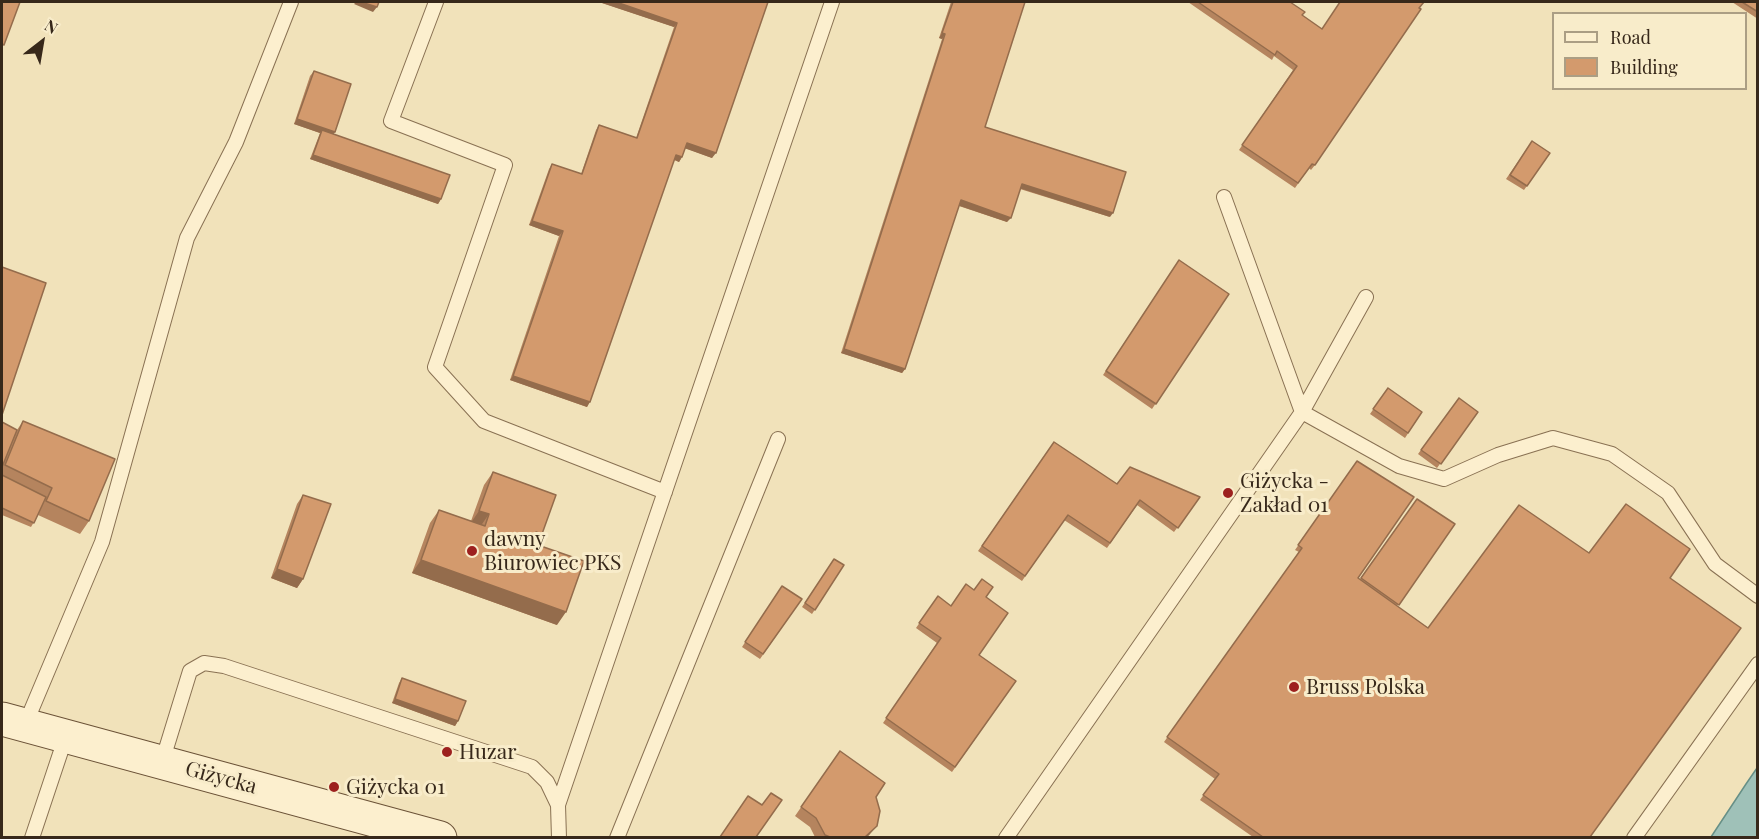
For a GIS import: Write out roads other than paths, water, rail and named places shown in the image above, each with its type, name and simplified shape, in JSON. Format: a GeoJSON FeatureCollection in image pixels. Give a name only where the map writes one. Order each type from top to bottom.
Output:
{"type":"FeatureCollection","features":[{"type":"Feature","properties":{"kind":"street","name":"Giżycka"},"geometry":{"type":"LineString","coordinates":[[13,722],[440,837]]}},
{"type":"Feature","properties":{"kind":"lane"},"geometry":{"type":"LineString","coordinates":[[13,722],[102,542],[187,238],[236,142],[291,2]]}},
{"type":"Feature","properties":{"kind":"lane"},"geometry":{"type":"LineString","coordinates":[[436,2],[391,121],[505,165],[435,367],[484,421],[664,492]]}},
{"type":"Feature","properties":{"kind":"lane"},"geometry":{"type":"LineString","coordinates":[[559,837],[558,805],[832,2]]}},
{"type":"Feature","properties":{"kind":"lane"},"geometry":{"type":"LineString","coordinates":[[1224,197],[1302,412],[1399,466],[1444,479],[1498,455],[1553,438],[1612,454],[1668,493],[1715,564],[1758,596]]}},
{"type":"Feature","properties":{"kind":"lane"},"geometry":{"type":"LineString","coordinates":[[1006,837],[1302,412],[1366,297]]}},
{"type":"Feature","properties":{"kind":"lane"},"geometry":{"type":"LineString","coordinates":[[617,837],[778,439]]}},
{"type":"Feature","properties":{"kind":"lane"},"geometry":{"type":"LineString","coordinates":[[162,762],[190,671],[204,663],[224,666],[532,768],[547,782],[558,805]]}},
{"type":"Feature","properties":{"kind":"lane"},"geometry":{"type":"LineString","coordinates":[[1634,837],[1758,664]]}},
{"type":"Feature","properties":{"kind":"lane"},"geometry":{"type":"LineString","coordinates":[[32,837],[66,736]]}},
{"type":"Feature","properties":{"kind":"water"},"geometry":{"type":"Polygon","coordinates":[[[1757,768],[1757,837],[1711,837],[1746,784],[1757,768]]]}},
{"type":"Feature","properties":{"kind":"place","name":"Giżycka - Zakład 01"},"geometry":{"type":"Point","coordinates":[1228,493]}},
{"type":"Feature","properties":{"kind":"place","name":"dawny Biurowiec PKS"},"geometry":{"type":"Point","coordinates":[472,551]}},
{"type":"Feature","properties":{"kind":"place","name":"Bruss Polska"},"geometry":{"type":"Point","coordinates":[1294,687]}},
{"type":"Feature","properties":{"kind":"place","name":"Huzar"},"geometry":{"type":"Point","coordinates":[447,752]}},
{"type":"Feature","properties":{"kind":"place","name":"Giżycka 01"},"geometry":{"type":"Point","coordinates":[334,787]}}]}
